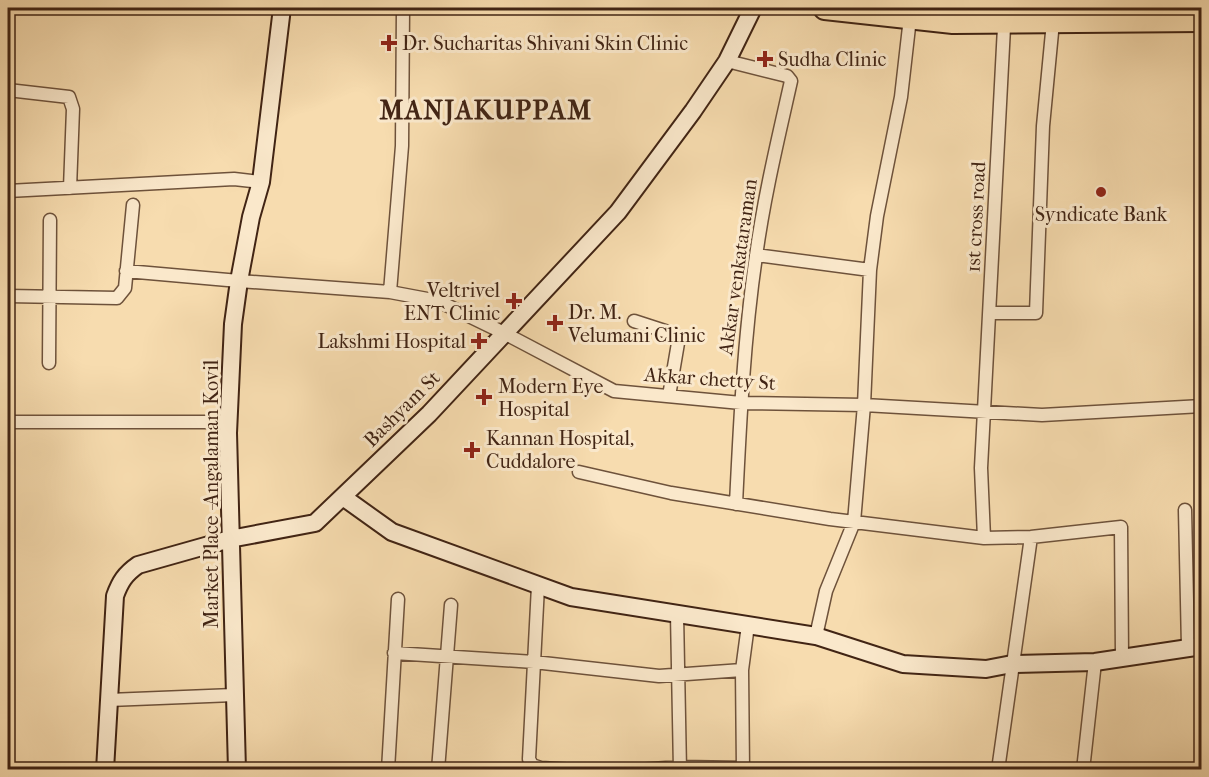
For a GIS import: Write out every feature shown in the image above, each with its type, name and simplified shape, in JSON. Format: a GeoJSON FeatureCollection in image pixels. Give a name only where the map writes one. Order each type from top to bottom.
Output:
{"type":"FeatureCollection","features":[{"type":"Feature","properties":{"kind":"highway"},"geometry":{"type":"LineString","coordinates":[[825,8],[901,14],[1005,15],[1053,22],[1148,14],[1202,20]]}},
{"type":"Feature","properties":{"kind":"street","name":"Market Place -Angalaman Kovil"},"geometry":{"type":"LineString","coordinates":[[237,770],[228,422],[233,324],[251,217],[261,182],[282,8]]}},
{"type":"Feature","properties":{"kind":"street"},"geometry":{"type":"LineString","coordinates":[[390,292],[402,146],[403,8]]}},
{"type":"Feature","properties":{"kind":"street","name":"Bashyam St"},"geometry":{"type":"LineString","coordinates":[[105,770],[115,596],[120,582],[127,573],[138,565],[230,539],[315,523],[429,414],[618,212],[727,61],[753,8]]}},
{"type":"Feature","properties":{"kind":"street"},"geometry":{"type":"LineString","coordinates":[[816,636],[826,591],[854,522],[864,405],[870,270],[877,216],[901,97],[901,14]]}},
{"type":"Feature","properties":{"kind":"street","name":"1st cross road"},"geometry":{"type":"LineString","coordinates":[[984,538],[981,468],[1005,15]]}},
{"type":"Feature","properties":{"kind":"street"},"geometry":{"type":"LineString","coordinates":[[990,313],[1036,313],[1043,126],[1053,22]]}},
{"type":"Feature","properties":{"kind":"street","name":"Akkar venkataraman"},"geometry":{"type":"LineString","coordinates":[[727,61],[787,76],[791,81],[771,171],[756,255],[746,338],[736,504]]}},
{"type":"Feature","properties":{"kind":"street"},"geometry":{"type":"LineString","coordinates":[[8,90],[69,98],[73,109],[70,188]]}},
{"type":"Feature","properties":{"kind":"street"},"geometry":{"type":"LineString","coordinates":[[8,191],[234,179],[261,182]]}},
{"type":"Feature","properties":{"kind":"street"},"geometry":{"type":"LineString","coordinates":[[8,296],[117,298],[125,288],[133,205]]}},
{"type":"Feature","properties":{"kind":"street"},"geometry":{"type":"LineString","coordinates":[[49,363],[50,220]]}},
{"type":"Feature","properties":{"kind":"street"},"geometry":{"type":"LineString","coordinates":[[756,255],[870,270]]}},
{"type":"Feature","properties":{"kind":"street","name":"Akkar chetty St"},"geometry":{"type":"LineString","coordinates":[[126,270],[390,292],[438,301],[614,391],[741,403],[864,405],[1041,415],[1202,406]]}},
{"type":"Feature","properties":{"kind":"street"},"geometry":{"type":"LineString","coordinates":[[634,321],[674,334],[677,338],[669,396]]}},
{"type":"Feature","properties":{"kind":"street"},"geometry":{"type":"LineString","coordinates":[[8,422],[228,422]]}},
{"type":"Feature","properties":{"kind":"street"},"geometry":{"type":"LineString","coordinates":[[579,472],[651,489],[736,504],[854,522],[984,538],[1031,537],[1121,527],[1122,657]]}},
{"type":"Feature","properties":{"kind":"street"},"geometry":{"type":"LineString","coordinates":[[343,497],[392,532],[571,597],[816,636],[903,664],[986,669],[1012,664],[1095,662],[1195,647],[1185,510]]}},
{"type":"Feature","properties":{"kind":"street"},"geometry":{"type":"LineString","coordinates":[[998,770],[1031,537]]}},
{"type":"Feature","properties":{"kind":"street"},"geometry":{"type":"LineString","coordinates":[[538,586],[528,759],[532,765],[541,768],[575,770]]}},
{"type":"Feature","properties":{"kind":"street"},"geometry":{"type":"LineString","coordinates":[[388,770],[398,599]]}},
{"type":"Feature","properties":{"kind":"street"},"geometry":{"type":"LineString","coordinates":[[438,770],[451,605]]}},
{"type":"Feature","properties":{"kind":"street"},"geometry":{"type":"LineString","coordinates":[[677,614],[680,768]]}},
{"type":"Feature","properties":{"kind":"street"},"geometry":{"type":"LineString","coordinates":[[638,770],[743,769],[742,670],[748,625]]}},
{"type":"Feature","properties":{"kind":"street"},"geometry":{"type":"LineString","coordinates":[[394,653],[534,662],[659,676],[742,670]]}},
{"type":"Feature","properties":{"kind":"street"},"geometry":{"type":"LineString","coordinates":[[1083,770],[1095,662]]}},
{"type":"Feature","properties":{"kind":"street"},"geometry":{"type":"LineString","coordinates":[[109,700],[234,695]]}},
{"type":"Feature","properties":{"kind":"place","name":"Dr. Sucharitas Shivani Skin Clinic"},"geometry":{"type":"Point","coordinates":[389,43]}},
{"type":"Feature","properties":{"kind":"place","name":"Sudha Clinic"},"geometry":{"type":"Point","coordinates":[765,59]}},
{"type":"Feature","properties":{"kind":"place","name":"Syndicate Bank"},"geometry":{"type":"Point","coordinates":[1101,192]}},
{"type":"Feature","properties":{"kind":"place","name":"Veltrivel ENT Clinic"},"geometry":{"type":"Point","coordinates":[514,301]}},
{"type":"Feature","properties":{"kind":"place","name":"Dr. M. Velumani Clinic"},"geometry":{"type":"Point","coordinates":[555,323]}},
{"type":"Feature","properties":{"kind":"place","name":"Lakshmi Hospital"},"geometry":{"type":"Point","coordinates":[479,341]}},
{"type":"Feature","properties":{"kind":"place","name":"Modern Eye Hospital"},"geometry":{"type":"Point","coordinates":[484,397]}},
{"type":"Feature","properties":{"kind":"place","name":"Kannan Hospital, Cuddalore"},"geometry":{"type":"Point","coordinates":[472,450]}},
{"type":"Feature","properties":{"kind":"district","name":"MANJAKUPPAM"},"geometry":{"type":"Point","coordinates":[486,110]}}]}
